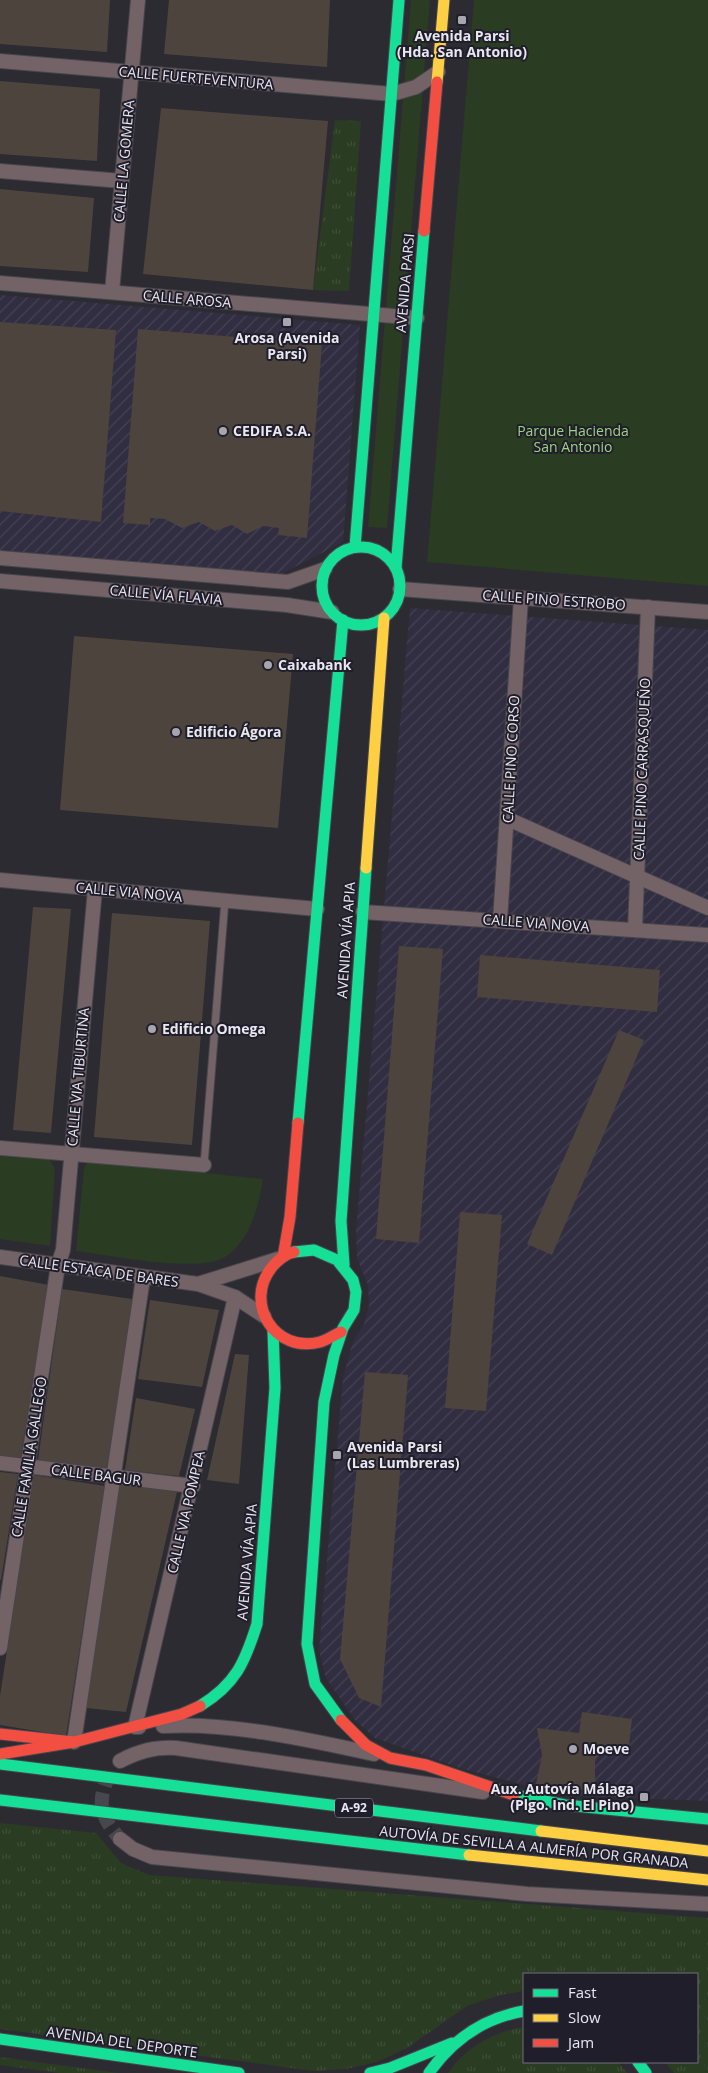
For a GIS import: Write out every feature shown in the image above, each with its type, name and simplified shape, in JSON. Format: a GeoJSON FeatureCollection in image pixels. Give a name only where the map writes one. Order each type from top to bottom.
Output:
{"type":"FeatureCollection","features":[{"type":"Feature","properties":{"kind":"main road","name":"AVENIDA PARSI"},"geometry":{"type":"LineString","coordinates":[[355,547],[399,0]]}},
{"type":"Feature","properties":{"kind":"main road","name":"AVENIDA PARSI"},"geometry":{"type":"LineString","coordinates":[[396,568],[444,0]]}},
{"type":"Feature","properties":{"kind":"main road"},"geometry":{"type":"LineString","coordinates":[[355,547],[367,547],[379,551],[389,558],[396,568],[400,589],[392,610],[384,618],[364,625],[337,616],[325,602],[322,592],[325,569],[333,558],[343,551],[355,547]]}},
{"type":"Feature","properties":{"kind":"main road"},"geometry":{"type":"LineString","coordinates":[[281,1258],[290,1217],[317,909],[337,616]]}},
{"type":"Feature","properties":{"kind":"main road","name":"AVENIDA VÍA APIA"},"geometry":{"type":"LineString","coordinates":[[344,1265],[341,1221],[384,618]]}},
{"type":"Feature","properties":{"kind":"main road"},"geometry":{"type":"LineString","coordinates":[[320,1251],[333,1256],[344,1265],[352,1278],[356,1292],[355,1307],[350,1320],[341,1332],[329,1340],[314,1345],[299,1344],[285,1339],[273,1330],[264,1316],[260,1300],[262,1284],[268,1270],[281,1258],[292,1252],[320,1251]]}},
{"type":"Feature","properties":{"kind":"main road","name":"AVENIDA VÍA APIA"},"geometry":{"type":"LineString","coordinates":[[0,1754],[74,1742],[182,1714],[202,1704],[228,1684],[246,1659],[257,1624],[275,1388],[273,1330]]}},
{"type":"Feature","properties":{"kind":"main road"},"geometry":{"type":"LineString","coordinates":[[341,1332],[326,1393],[307,1644],[315,1684],[338,1717],[366,1745],[390,1758],[426,1765],[521,1797],[565,1805],[708,1819]]}},
{"type":"Feature","properties":{"kind":"main road"},"geometry":{"type":"LineString","coordinates":[[0,1734],[74,1742]]}},
{"type":"Feature","properties":{"kind":"main road","name":"AUTOVÍA DE SEVILLA A ALMERÍA POR GRANADA"},"geometry":{"type":"LineString","coordinates":[[0,1764],[708,1851]]}},
{"type":"Feature","properties":{"kind":"main road","name":"AUTOVÍA DE SEVILLA A ALMERÍA POR GRANADA"},"geometry":{"type":"LineString","coordinates":[[0,1800],[708,1880]]}},
{"type":"Feature","properties":{"kind":"main road"},"geometry":{"type":"LineString","coordinates":[[615,1871],[708,1891]]}},
{"type":"Feature","properties":{"kind":"main road"},"geometry":{"type":"LineString","coordinates":[[429,2073],[452,2044],[470,2030],[490,2019],[523,2011]]}},
{"type":"Feature","properties":{"kind":"main road","name":"AVENIDA DEL DEPORTE"},"geometry":{"type":"LineString","coordinates":[[0,2041],[239,2073]]}},
{"type":"Feature","properties":{"kind":"main road"},"geometry":{"type":"LineString","coordinates":[[370,2073],[390,2068],[452,2044]]}},
{"type":"Feature","properties":{"kind":"street","name":"CALLE LA GOMERA"},"geometry":{"type":"LineString","coordinates":[[112,292],[138,0]]}},
{"type":"Feature","properties":{"kind":"street","name":"CALLE FUERTEVENTURA"},"geometry":{"type":"LineString","coordinates":[[0,61],[392,94]]}},
{"type":"Feature","properties":{"kind":"street"},"geometry":{"type":"LineString","coordinates":[[392,94],[416,87],[438,72]]}},
{"type":"Feature","properties":{"kind":"street"},"geometry":{"type":"LineString","coordinates":[[0,171],[122,180]]}},
{"type":"Feature","properties":{"kind":"street","name":"CALLE AROSA"},"geometry":{"type":"LineString","coordinates":[[0,283],[417,318]]}},
{"type":"Feature","properties":{"kind":"street","name":"CALLE VÍA FLAVIA"},"geometry":{"type":"LineString","coordinates":[[0,558],[288,582],[325,569]]}},
{"type":"Feature","properties":{"kind":"street","name":"CALLE VÍA FLAVIA"},"geometry":{"type":"LineString","coordinates":[[0,581],[287,605],[337,616]]}},
{"type":"Feature","properties":{"kind":"street","name":"CALLE PINO ESTROBO"},"geometry":{"type":"LineString","coordinates":[[400,589],[708,612]]}},
{"type":"Feature","properties":{"kind":"street","name":"CALLE PINO CORSO"},"geometry":{"type":"LineString","coordinates":[[500,921],[521,598]]}},
{"type":"Feature","properties":{"kind":"street","name":"CALLE PINO CARRASQUEÑO"},"geometry":{"type":"LineString","coordinates":[[635,930],[648,607]]}},
{"type":"Feature","properties":{"kind":"street"},"geometry":{"type":"LineString","coordinates":[[508,819],[708,908]]}},
{"type":"Feature","properties":{"kind":"street","name":"CALLE VIA NOVA"},"geometry":{"type":"LineString","coordinates":[[0,880],[317,909]]}},
{"type":"Feature","properties":{"kind":"street","name":"CALLE VIA TIBURTINA"},"geometry":{"type":"LineString","coordinates":[[58,1265],[63,1250],[95,889]]}},
{"type":"Feature","properties":{"kind":"street","name":"CALLE VIA NOVA"},"geometry":{"type":"LineString","coordinates":[[363,912],[708,935]]}},
{"type":"Feature","properties":{"kind":"street"},"geometry":{"type":"LineString","coordinates":[[0,1148],[204,1165]]}},
{"type":"Feature","properties":{"kind":"street","name":"CALLE ESTACA DE BARES"},"geometry":{"type":"LineString","coordinates":[[0,1257],[198,1284],[235,1297],[264,1316]]}},
{"type":"Feature","properties":{"kind":"street","name":"CALLE ESTACA DE BARES"},"geometry":{"type":"LineString","coordinates":[[198,1284],[281,1258]]}},
{"type":"Feature","properties":{"kind":"street","name":"CALLE FAMILIA GALLEGO"},"geometry":{"type":"LineString","coordinates":[[0,1648],[58,1265]]}},
{"type":"Feature","properties":{"kind":"street"},"geometry":{"type":"LineString","coordinates":[[74,1742],[143,1278]]}},
{"type":"Feature","properties":{"kind":"street","name":"CALLE VIA POMPEA"},"geometry":{"type":"LineString","coordinates":[[135,1727],[193,1486],[235,1297]]}},
{"type":"Feature","properties":{"kind":"street","name":"CALLE BAGUR"},"geometry":{"type":"LineString","coordinates":[[0,1463],[193,1486]]}},
{"type":"Feature","properties":{"kind":"street"},"geometry":{"type":"LineString","coordinates":[[135,1727],[183,1725],[224,1728],[322,1742],[390,1758]]}},
{"type":"Feature","properties":{"kind":"street"},"geometry":{"type":"LineString","coordinates":[[120,1761],[139,1751],[155,1747],[176,1748],[521,1797]]}},
{"type":"Feature","properties":{"kind":"street"},"geometry":{"type":"LineString","coordinates":[[120,1839],[133,1849],[152,1857],[527,1894],[708,1904]]}},
{"type":"Feature","properties":{"kind":"lane"},"geometry":{"type":"LineString","coordinates":[[204,1165],[225,900]]}},
{"type":"Feature","properties":{"kind":"shaded area"},"geometry":{"type":"Polygon","coordinates":[[[0,295],[360,325],[343,542],[281,574],[0,551],[0,295]]]}},
{"type":"Feature","properties":{"kind":"shaded area"},"geometry":{"type":"Polygon","coordinates":[[[410,608],[708,630],[708,1801],[561,1795],[460,1768],[375,1738],[355,1720],[326,1678],[319,1650],[343,1378],[353,1341],[364,1324],[369,1306],[368,1285],[357,1258],[356,1231],[410,608]]]}},
{"type":"Feature","properties":{"kind":"green space"},"geometry":{"type":"Polygon","coordinates":[[[411,0],[430,0],[387,528],[368,527],[411,0]]]}},
{"type":"Feature","properties":{"kind":"green space","name":"Parque Hacienda San Antonio"},"geometry":{"type":"Polygon","coordinates":[[[474,0],[708,0],[708,586],[427,562],[474,0]]]}},
{"type":"Feature","properties":{"kind":"green space"},"geometry":{"type":"Polygon","coordinates":[[[335,120],[361,121],[349,291],[313,290],[335,120]]]}},
{"type":"Feature","properties":{"kind":"green space"},"geometry":{"type":"Polygon","coordinates":[[[0,1156],[50,1160],[55,1169],[50,1246],[0,1239],[0,1156]]]}},
{"type":"Feature","properties":{"kind":"green space"},"geometry":{"type":"Polygon","coordinates":[[[88,1161],[263,1179],[259,1201],[251,1223],[240,1244],[232,1252],[223,1258],[210,1262],[193,1264],[151,1262],[76,1251],[84,1168],[88,1161]]]}},
{"type":"Feature","properties":{"kind":"green space"},"geometry":{"type":"Polygon","coordinates":[[[0,1823],[96,1833],[121,1863],[149,1875],[708,1918],[708,2073],[674,2073],[666,2063],[698,2063],[698,1973],[523,1973],[523,1991],[500,1995],[467,2006],[407,2048],[377,2062],[346,2069],[314,2071],[0,2029],[0,1823]]]}},
{"type":"Feature","properties":{"kind":"green space"},"geometry":{"type":"Polygon","coordinates":[[[523,2027],[523,2063],[619,2063],[627,2073],[448,2073],[472,2048],[491,2037],[523,2027]]]}},
{"type":"Feature","properties":{"kind":"green space"},"geometry":{"type":"Polygon","coordinates":[[[0,2057],[118,2073],[59,2073],[0,2065],[0,2057]]]}},
{"type":"Feature","properties":{"kind":"building"},"geometry":{"type":"Polygon","coordinates":[[[0,0],[110,0],[107,52],[0,44],[0,0]]]}},
{"type":"Feature","properties":{"kind":"building"},"geometry":{"type":"Polygon","coordinates":[[[169,0],[330,0],[327,67],[164,54],[169,0]]]}},
{"type":"Feature","properties":{"kind":"building"},"geometry":{"type":"Polygon","coordinates":[[[0,81],[100,89],[97,161],[0,154],[0,81]]]}},
{"type":"Feature","properties":{"kind":"building"},"geometry":{"type":"Polygon","coordinates":[[[161,108],[328,121],[313,290],[143,274],[161,108]]]}},
{"type":"Feature","properties":{"kind":"building"},"geometry":{"type":"Polygon","coordinates":[[[0,189],[94,198],[88,272],[0,266],[0,189]]]}},
{"type":"Feature","properties":{"kind":"building"},"geometry":{"type":"Polygon","coordinates":[[[0,322],[116,330],[101,522],[0,511],[0,322]]]}},
{"type":"Feature","properties":{"kind":"building","name":"CEDIFA S.A."},"geometry":{"type":"Polygon","coordinates":[[[138,329],[322,344],[307,538],[278,535],[279,528],[263,526],[247,534],[232,525],[215,531],[199,522],[182,528],[165,519],[150,518],[150,525],[123,523],[138,329]]]}},
{"type":"Feature","properties":{"kind":"building","name":"Edificio Ágora"},"geometry":{"type":"Polygon","coordinates":[[[74,636],[293,654],[278,828],[60,810],[74,636]]]}},
{"type":"Feature","properties":{"kind":"building"},"geometry":{"type":"Polygon","coordinates":[[[33,907],[71,909],[51,1133],[13,1130],[33,907]]]}},
{"type":"Feature","properties":{"kind":"building","name":"Edificio Omega"},"geometry":{"type":"Polygon","coordinates":[[[112,913],[210,921],[192,1145],[94,1137],[112,913]]]}},
{"type":"Feature","properties":{"kind":"building"},"geometry":{"type":"Polygon","coordinates":[[[399,946],[443,949],[419,1243],[376,1239],[399,946]]]}},
{"type":"Feature","properties":{"kind":"building"},"geometry":{"type":"Polygon","coordinates":[[[480,955],[660,970],[657,1012],[477,997],[480,955]]]}},
{"type":"Feature","properties":{"kind":"building"},"geometry":{"type":"Polygon","coordinates":[[[619,1030],[644,1040],[552,1255],[527,1244],[619,1030]]]}},
{"type":"Feature","properties":{"kind":"building"},"geometry":{"type":"Polygon","coordinates":[[[460,1212],[502,1215],[486,1411],[445,1408],[460,1212]]]}},
{"type":"Feature","properties":{"kind":"building"},"geometry":{"type":"Polygon","coordinates":[[[0,1276],[49,1285],[20,1461],[0,1458],[0,1276]]]}},
{"type":"Feature","properties":{"kind":"building"},"geometry":{"type":"Polygon","coordinates":[[[62,1289],[132,1299],[108,1470],[38,1460],[62,1289]]]}},
{"type":"Feature","properties":{"kind":"building"},"geometry":{"type":"Polygon","coordinates":[[[150,1300],[219,1310],[202,1387],[138,1379],[150,1300]]]}},
{"type":"Feature","properties":{"kind":"building"},"geometry":{"type":"Polygon","coordinates":[[[235,1354],[249,1355],[239,1484],[207,1480],[235,1354]]]}},
{"type":"Feature","properties":{"kind":"building"},"geometry":{"type":"Polygon","coordinates":[[[365,1372],[408,1375],[381,1707],[359,1698],[340,1659],[365,1372]]]}},
{"type":"Feature","properties":{"kind":"building"},"geometry":{"type":"Polygon","coordinates":[[[136,1398],[195,1409],[179,1476],[125,1470],[136,1398]]]}},
{"type":"Feature","properties":{"kind":"building"},"geometry":{"type":"Polygon","coordinates":[[[0,1472],[18,1474],[1,1580],[0,1580],[0,1472]]]}},
{"type":"Feature","properties":{"kind":"building"},"geometry":{"type":"Polygon","coordinates":[[[34,1475],[105,1486],[66,1736],[0,1725],[0,1696],[34,1475]]]}},
{"type":"Feature","properties":{"kind":"building"},"geometry":{"type":"Polygon","coordinates":[[[120,1483],[177,1492],[126,1712],[86,1708],[120,1483]]]}},
{"type":"Feature","properties":{"kind":"building","name":"Moeve"},"geometry":{"type":"Polygon","coordinates":[[[582,1712],[632,1719],[628,1754],[615,1753],[607,1745],[595,1761],[595,1792],[536,1784],[542,1755],[537,1728],[579,1733],[582,1712]]]}},
{"type":"Feature","properties":{"kind":"tunnel"},"geometry":{"type":"LineString","coordinates":[[110,1773],[103,1792],[102,1808],[108,1823],[120,1839]]}},
{"type":"Feature","properties":{"kind":"traffic: fast"},"geometry":{"type":"LineString","coordinates":[[355,547],[399,0]]}},
{"type":"Feature","properties":{"kind":"traffic: fast"},"geometry":{"type":"LineString","coordinates":[[396,568],[424,231]]}},
{"type":"Feature","properties":{"kind":"traffic: fast"},"geometry":{"type":"LineString","coordinates":[[361,547],[376,550],[389,558],[397,571],[400,586],[397,601],[389,614],[376,622],[361,625],[346,622],[333,614],[325,601],[322,586],[325,571],[333,558],[346,550],[361,547]]}},
{"type":"Feature","properties":{"kind":"traffic: fast"},"geometry":{"type":"LineString","coordinates":[[298,1123],[343,620]]}},
{"type":"Feature","properties":{"kind":"traffic: fast"},"geometry":{"type":"LineString","coordinates":[[344,1265],[341,1221],[366,868]]}},
{"type":"Feature","properties":{"kind":"traffic: fast"},"geometry":{"type":"LineString","coordinates":[[294,1252],[314,1250],[337,1260],[353,1280],[356,1292],[354,1310],[343,1328],[334,1355],[324,1402],[307,1644],[315,1684],[341,1720]]}},
{"type":"Feature","properties":{"kind":"traffic: fast"},"geometry":{"type":"LineString","coordinates":[[200,1706],[222,1689],[238,1671],[257,1624],[275,1388],[273,1330]]}},
{"type":"Feature","properties":{"kind":"traffic: fast"},"geometry":{"type":"LineString","coordinates":[[0,1764],[541,1831]]}},
{"type":"Feature","properties":{"kind":"traffic: fast"},"geometry":{"type":"LineString","coordinates":[[514,1795],[565,1805],[708,1819]]}},
{"type":"Feature","properties":{"kind":"traffic: fast"},"geometry":{"type":"LineString","coordinates":[[0,1800],[469,1855]]}},
{"type":"Feature","properties":{"kind":"traffic: fast"},"geometry":{"type":"LineString","coordinates":[[429,2073],[448,2050],[470,2032],[495,2019],[523,2011]]}},
{"type":"Feature","properties":{"kind":"traffic: fast"},"geometry":{"type":"LineString","coordinates":[[0,2039],[239,2073]]}},
{"type":"Feature","properties":{"kind":"traffic: fast"},"geometry":{"type":"LineString","coordinates":[[370,2073],[390,2068],[452,2043]]}},
{"type":"Feature","properties":{"kind":"traffic: fast"},"geometry":{"type":"LineString","coordinates":[[639,2063],[646,2073]]}},
{"type":"Feature","properties":{"kind":"traffic: slow"},"geometry":{"type":"LineString","coordinates":[[437,82],[444,0]]}},
{"type":"Feature","properties":{"kind":"traffic: slow"},"geometry":{"type":"LineString","coordinates":[[366,868],[384,618]]}},
{"type":"Feature","properties":{"kind":"traffic: slow"},"geometry":{"type":"LineString","coordinates":[[541,1831],[708,1851]]}},
{"type":"Feature","properties":{"kind":"traffic: slow"},"geometry":{"type":"LineString","coordinates":[[469,1855],[708,1880]]}},
{"type":"Feature","properties":{"kind":"traffic: jam"},"geometry":{"type":"LineString","coordinates":[[424,231],[437,82]]}},
{"type":"Feature","properties":{"kind":"traffic: jam"},"geometry":{"type":"LineString","coordinates":[[283,1257],[290,1217],[298,1123]]}},
{"type":"Feature","properties":{"kind":"traffic: jam"},"geometry":{"type":"LineString","coordinates":[[294,1252],[284,1256],[277,1262],[264,1281],[261,1296],[263,1310],[268,1322],[277,1333],[289,1340],[304,1344],[320,1342],[341,1332]]}},
{"type":"Feature","properties":{"kind":"traffic: jam"},"geometry":{"type":"LineString","coordinates":[[0,1734],[74,1742],[182,1714],[200,1706]]}},
{"type":"Feature","properties":{"kind":"traffic: jam"},"geometry":{"type":"LineString","coordinates":[[341,1720],[366,1745],[390,1758],[426,1765],[514,1795]]}},
{"type":"Feature","properties":{"kind":"traffic: jam"},"geometry":{"type":"LineString","coordinates":[[0,1754],[74,1742]]}},
{"type":"Feature","properties":{"kind":"place","name":"Avenida Parsi (Hda. San Antonio)"},"geometry":{"type":"Point","coordinates":[462,20]}},
{"type":"Feature","properties":{"kind":"place","name":"Arosa (Avenida Parsi)"},"geometry":{"type":"Point","coordinates":[287,322]}},
{"type":"Feature","properties":{"kind":"place","name":"CEDIFA S.A."},"geometry":{"type":"Point","coordinates":[223,431]}},
{"type":"Feature","properties":{"kind":"place","name":"Caixabank"},"geometry":{"type":"Point","coordinates":[268,665]}},
{"type":"Feature","properties":{"kind":"place","name":"Edificio Ágora"},"geometry":{"type":"Point","coordinates":[176,732]}},
{"type":"Feature","properties":{"kind":"place","name":"Edificio Omega"},"geometry":{"type":"Point","coordinates":[152,1029]}},
{"type":"Feature","properties":{"kind":"place","name":"Avenida Parsi (Las Lumbreras)"},"geometry":{"type":"Point","coordinates":[337,1455]}},
{"type":"Feature","properties":{"kind":"place","name":"Moeve"},"geometry":{"type":"Point","coordinates":[573,1749]}},
{"type":"Feature","properties":{"kind":"place","name":"Aux. Autovía Málaga (Plgo. Ind. El Pino)"},"geometry":{"type":"Point","coordinates":[644,1797]}}]}
